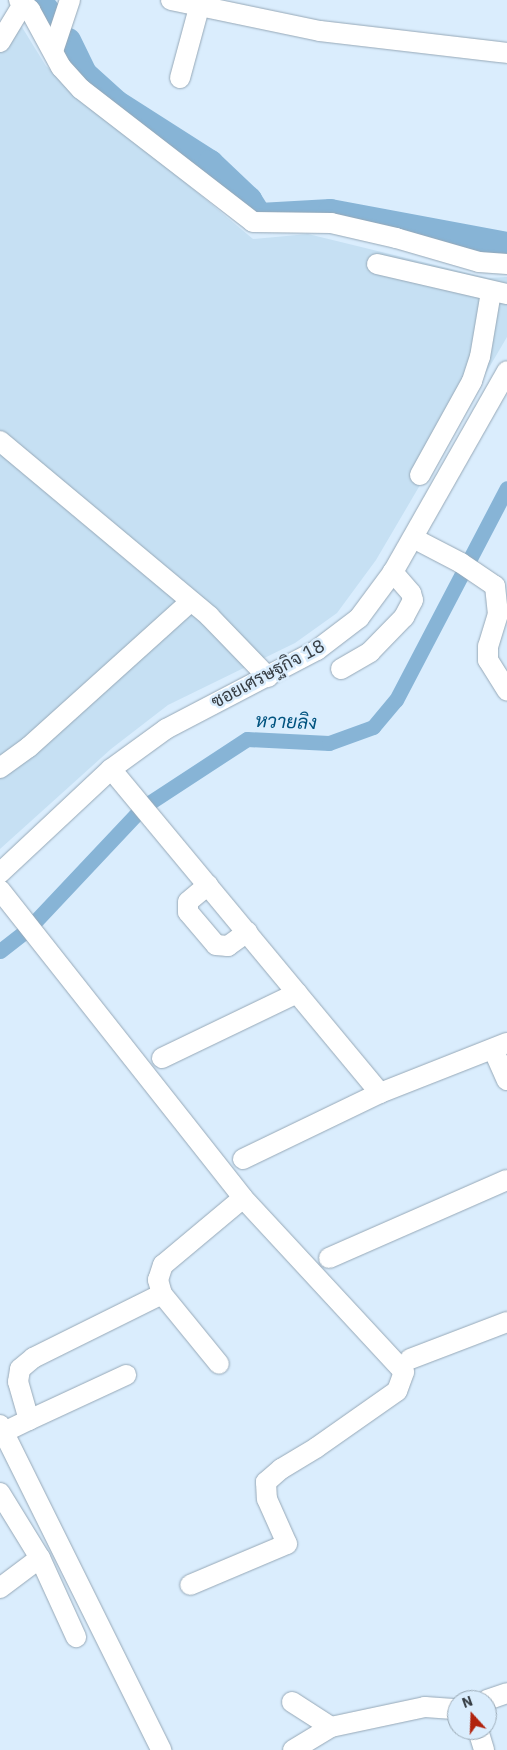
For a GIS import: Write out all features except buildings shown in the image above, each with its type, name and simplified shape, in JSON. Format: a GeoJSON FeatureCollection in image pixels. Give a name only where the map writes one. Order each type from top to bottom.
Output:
{"type":"FeatureCollection","features":[{"type":"Feature","properties":{"kind":"street"},"geometry":{"type":"LineString","coordinates":[[53,51],[70,0]]}},
{"type":"Feature","properties":{"kind":"street"},"geometry":{"type":"LineString","coordinates":[[171,0],[200,3],[320,31],[507,53]]}},
{"type":"Feature","properties":{"kind":"street"},"geometry":{"type":"LineString","coordinates":[[0,42],[26,3],[53,51],[81,89],[253,222],[331,224],[396,238],[479,262],[507,264]]}},
{"type":"Feature","properties":{"kind":"street"},"geometry":{"type":"LineString","coordinates":[[180,78],[200,3]]}},
{"type":"Feature","properties":{"kind":"street"},"geometry":{"type":"LineString","coordinates":[[377,264],[499,293],[472,381],[420,475]]}},
{"type":"Feature","properties":{"kind":"street","name":"ซอยเศรษฐกิจ 18"},"geometry":{"type":"LineString","coordinates":[[0,873],[111,769],[180,721],[268,678],[318,650],[352,623],[393,572],[507,371]]}},
{"type":"Feature","properties":{"kind":"street"},"geometry":{"type":"LineString","coordinates":[[0,441],[209,616],[268,678]]}},
{"type":"Feature","properties":{"kind":"street"},"geometry":{"type":"LineString","coordinates":[[413,538],[461,563],[492,582],[497,593],[498,614],[488,646],[488,660],[507,691]]}},
{"type":"Feature","properties":{"kind":"street"},"geometry":{"type":"LineString","coordinates":[[341,669],[370,652],[404,617],[412,600],[411,593],[393,572]]}},
{"type":"Feature","properties":{"kind":"street"},"geometry":{"type":"LineString","coordinates":[[0,768],[29,747],[191,601]]}},
{"type":"Feature","properties":{"kind":"street"},"geometry":{"type":"LineString","coordinates":[[111,769],[380,1092]]}},
{"type":"Feature","properties":{"kind":"street"},"geometry":{"type":"LineString","coordinates":[[208,885],[188,902],[188,912],[216,945],[228,946],[247,932]]}},
{"type":"Feature","properties":{"kind":"street"},"geometry":{"type":"LineString","coordinates":[[0,890],[243,1198],[404,1372],[397,1391],[316,1448],[280,1469],[266,1482],[267,1499],[287,1544],[190,1585]]}},
{"type":"Feature","properties":{"kind":"street"},"geometry":{"type":"LineString","coordinates":[[162,1058],[297,992]]}},
{"type":"Feature","properties":{"kind":"street"},"geometry":{"type":"LineString","coordinates":[[243,1159],[380,1092],[500,1046],[507,1080]]}},
{"type":"Feature","properties":{"kind":"street"},"geometry":{"type":"LineString","coordinates":[[329,1258],[507,1180]]}},
{"type":"Feature","properties":{"kind":"street"},"geometry":{"type":"LineString","coordinates":[[219,1364],[162,1294],[158,1280],[163,1265],[243,1198]]}},
{"type":"Feature","properties":{"kind":"street"},"geometry":{"type":"LineString","coordinates":[[29,1420],[18,1382],[20,1369],[33,1358],[162,1294]]}},
{"type":"Feature","properties":{"kind":"street"},"geometry":{"type":"LineString","coordinates":[[410,1359],[507,1322]]}},
{"type":"Feature","properties":{"kind":"street"},"geometry":{"type":"LineString","coordinates":[[126,1375],[29,1420],[1,1430],[162,1750]]}},
{"type":"Feature","properties":{"kind":"street"},"geometry":{"type":"LineString","coordinates":[[0,1493],[40,1558],[76,1637]]}},
{"type":"Feature","properties":{"kind":"street"},"geometry":{"type":"LineString","coordinates":[[0,1588],[40,1558]]}},
{"type":"Feature","properties":{"kind":"street"},"geometry":{"type":"LineString","coordinates":[[292,1702],[330,1727]]}},
{"type":"Feature","properties":{"kind":"street"},"geometry":{"type":"LineString","coordinates":[[293,1750],[330,1727],[425,1706],[447,1708]]}},
{"type":"Feature","properties":{"kind":"shaded area"},"geometry":{"type":"Polygon","coordinates":[[[12,11],[46,66],[253,239],[308,234],[488,278],[507,277],[507,337],[376,560],[337,613],[295,643],[168,705],[111,749],[0,849],[0,29],[12,11]]]}},
{"type":"Feature","properties":{"kind":"waterway"},"geometry":{"type":"LineString","coordinates":[[43,5],[53,18]]}},
{"type":"Feature","properties":{"kind":"waterway"},"geometry":{"type":"LineString","coordinates":[[68,40],[84,73],[116,102],[210,162],[249,199],[259,215],[330,211],[507,244]]}},
{"type":"Feature","properties":{"kind":"waterway","name":"หวายลิง"},"geometry":{"type":"LineString","coordinates":[[0,951],[29,928],[143,807],[247,739],[329,743],[373,727],[396,700],[507,488]]}}]}
